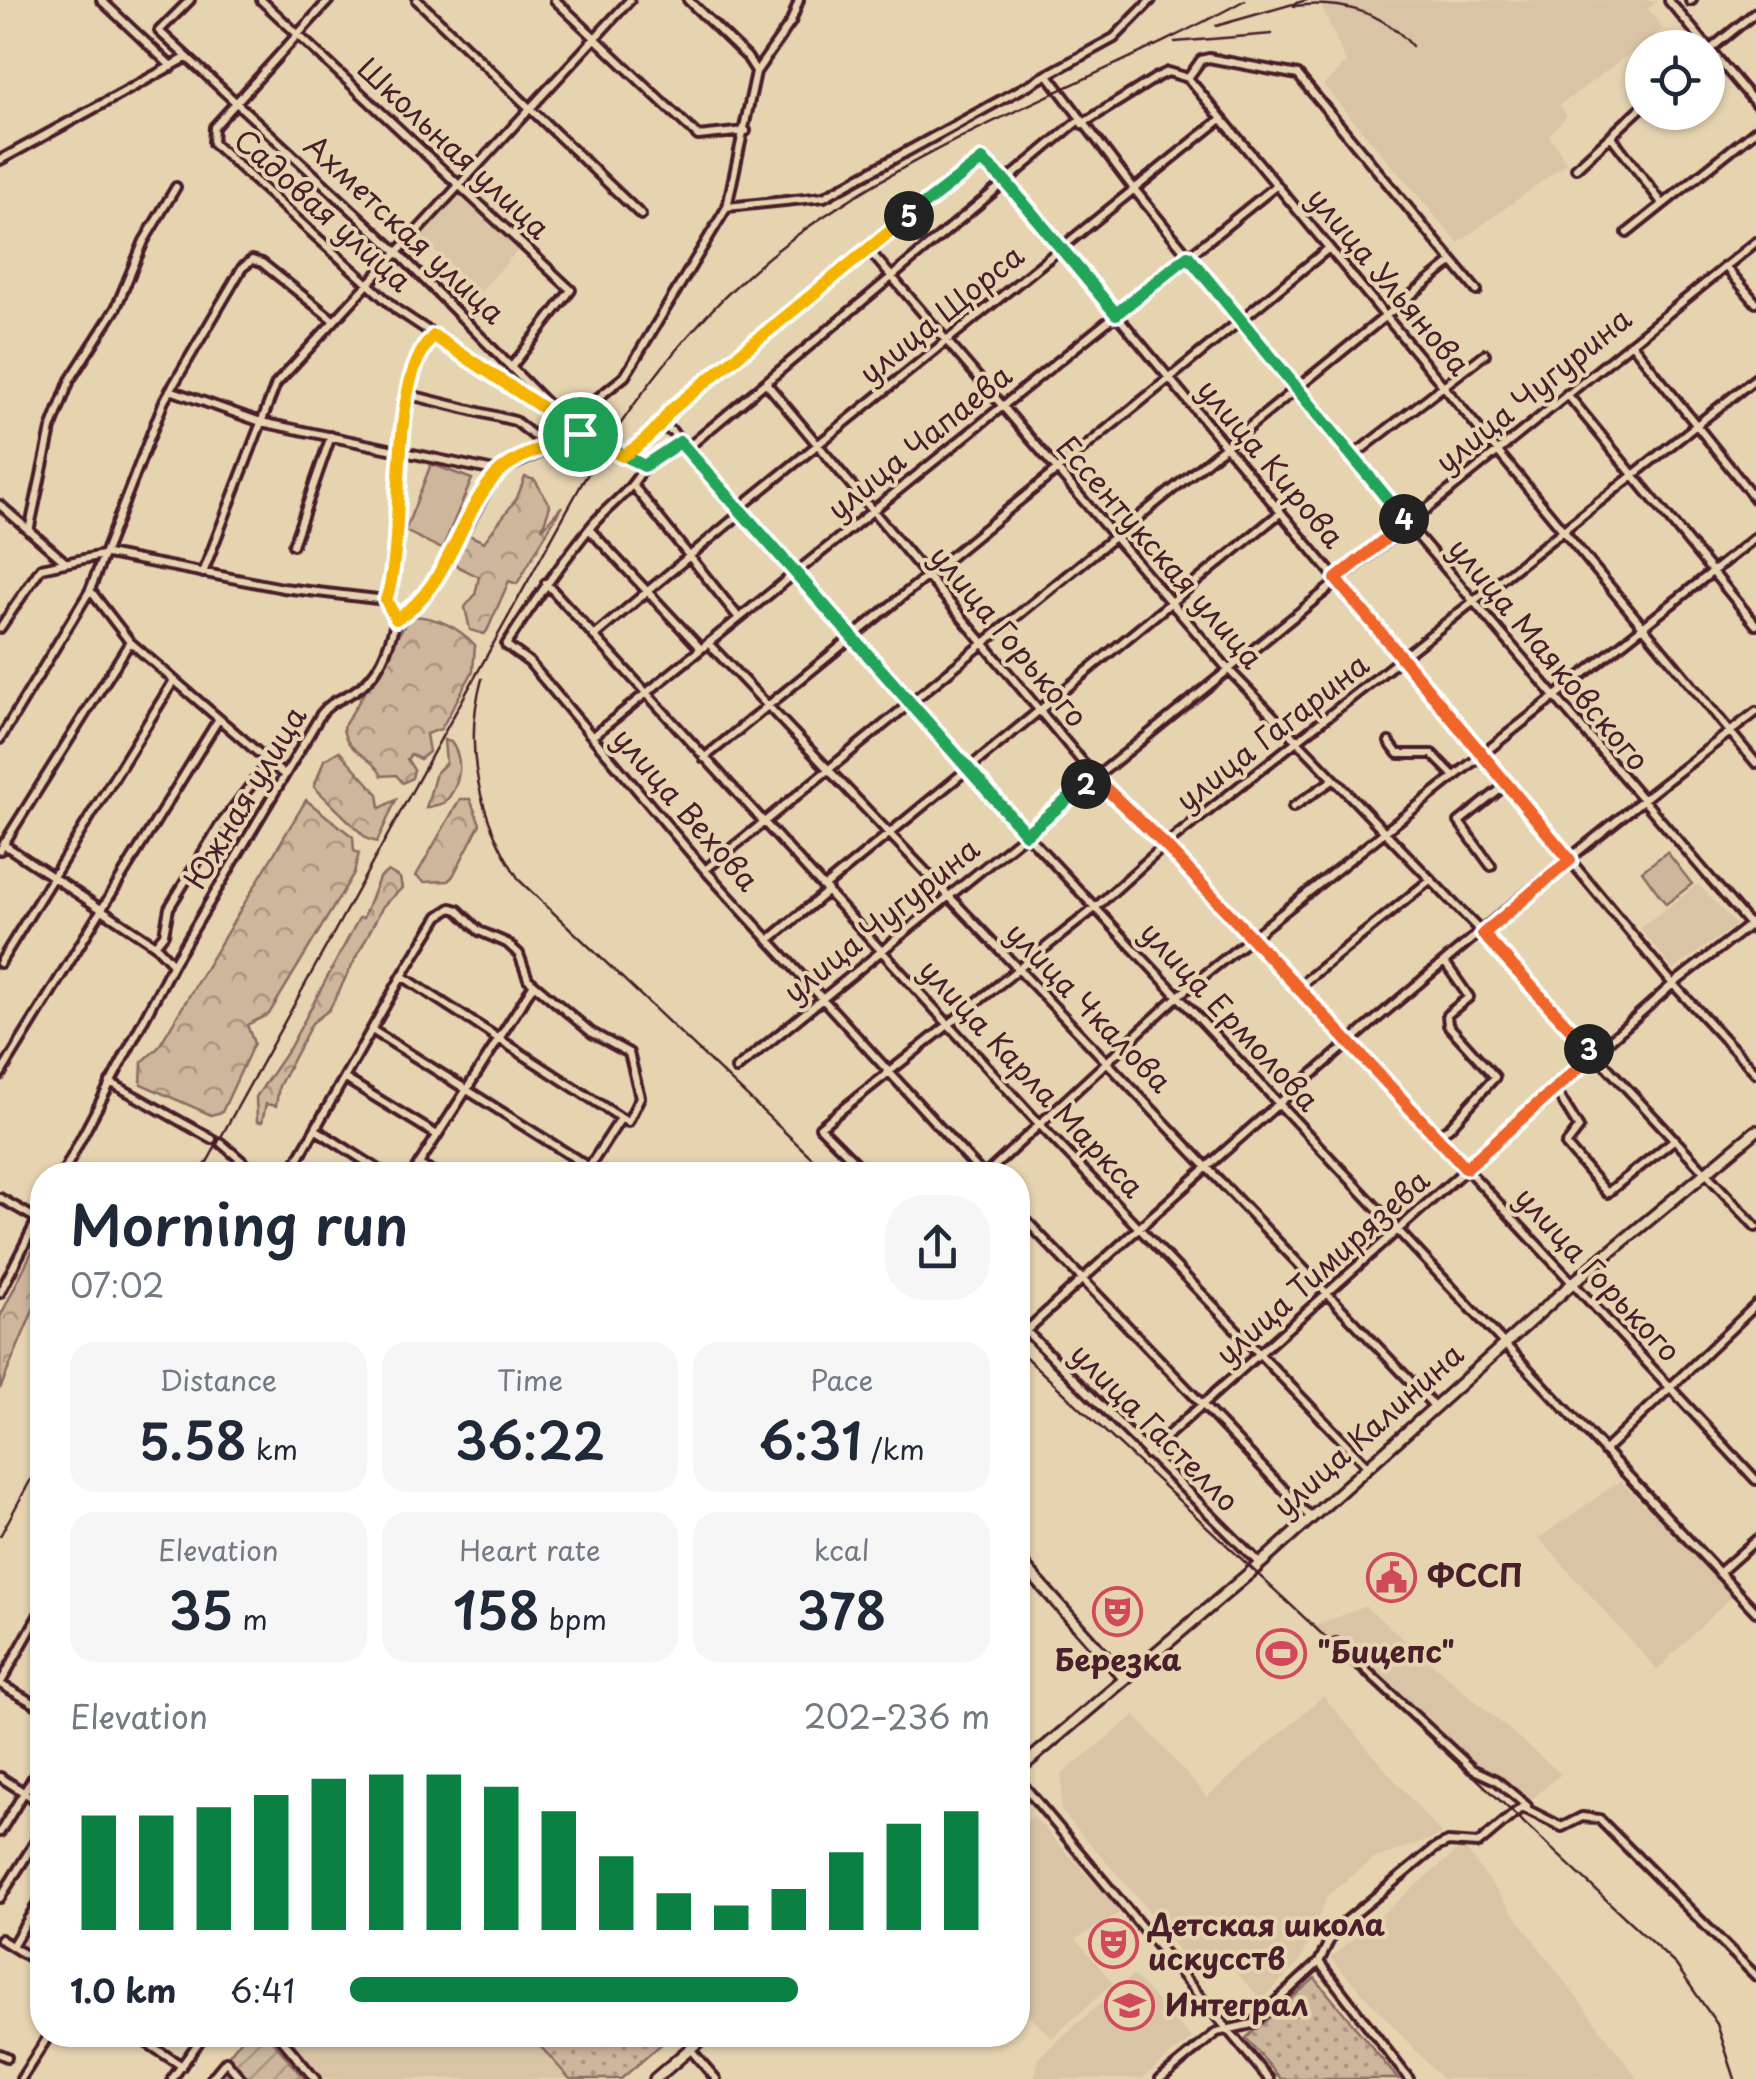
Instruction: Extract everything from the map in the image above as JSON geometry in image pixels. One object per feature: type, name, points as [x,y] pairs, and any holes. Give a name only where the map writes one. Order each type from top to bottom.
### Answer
[{"type":"main road","name":"улица Калинина","points":[[1030,1760],[1260,1564],[1575,1281],[1756,1132]]},
{"type":"main road","points":[[1030,1572],[1124,1678]]},
{"type":"main road","points":[[655,2079],[690,2048]]},
{"type":"street","points":[[100,0],[172,66]]},
{"type":"street","name":"Ахметская улица","points":[[190,0],[159,31],[397,252],[566,422],[580,434],[644,466]]},
{"type":"street","name":"Школьная улица","points":[[261,0],[572,290],[512,364]]},
{"type":"street","points":[[237,104],[329,0]]},
{"type":"street","points":[[417,0],[641,215]]},
{"type":"street","points":[[555,0],[698,136],[746,131]]},
{"type":"street","points":[[203,573],[276,384],[630,0]]},
{"type":"street","points":[[688,0],[748,57],[756,72]]},
{"type":"street","points":[[728,207],[824,197],[1114,38],[1151,0]]},
{"type":"street","points":[[566,422],[625,376],[728,207],[756,72],[764,55],[791,22],[798,1]]},
{"type":"street","points":[[1669,1],[1692,30]]},
{"type":"street","points":[[1725,37],[1756,12]]},
{"type":"street","points":[[748,57],[764,55]]},
{"type":"street","points":[[0,160],[186,58]]},
{"type":"street","points":[[644,466],[683,446],[767,384],[1080,122],[1168,72],[1188,78],[1201,60],[1210,58],[1298,75],[1477,292]]},
{"type":"street","points":[[1725,69],[1756,104]]},
{"type":"street","name":"улица Маяковского","points":[[1048,75],[1080,122],[1406,522],[1641,800],[1754,926]]},
{"type":"street","name":"улица Ульянова","points":[[1188,78],[1756,764]]},
{"type":"street","name":"Садовая улица","points":[[237,104],[214,127],[213,142],[368,286],[434,336],[566,422]]},
{"type":"street","name":"улица Щорса","points":[[594,636],[818,445],[1220,119]]},
{"type":"street","points":[[1576,168],[1625,124]]},
{"type":"street","points":[[1627,233],[1756,130]]},
{"type":"street","points":[[1612,136],[1662,203]]},
{"type":"street","name":"улица Кирова","points":[[868,248],[982,160],[1006,182],[1672,984],[1756,1073]]},
{"type":"street","name":"улица Чапаева","points":[[593,736],[1276,186]]},
{"type":"street","points":[[29,531],[51,429],[70,380],[116,308],[144,241],[176,187]]},
{"type":"street","name":"улица Чугурина","points":[[736,1069],[1756,242]]},
{"type":"street","points":[[622,456],[660,427],[670,411],[868,248]]},
{"type":"street","name":"Ессентукская улица","points":[[868,248],[1111,537],[1227,668],[1483,934],[1756,1227]]},
{"type":"street","points":[[704,758],[1329,248]]},
{"type":"street","points":[[0,739],[90,590],[170,390],[242,268],[252,260],[262,263],[332,319]]},
{"type":"street","points":[[705,870],[1452,262]]},
{"type":"street","points":[[1725,266],[1756,304]]},
{"type":"street","points":[[396,619],[386,600],[401,450],[420,348],[434,336]]},
{"type":"street","points":[[1631,343],[1756,500]]},
{"type":"street","points":[[1354,455],[1485,354]]},
{"type":"street","name":"улица Гагарина","points":[[855,1162],[820,1126],[1096,908],[1165,845],[1756,378]]},
{"type":"street","name":"улица Горького","points":[[767,384],[1094,777],[1165,845],[1575,1281],[1756,1480]]},
{"type":"street","points":[[170,390],[261,422],[499,472],[580,434]]},
{"type":"street","points":[[1567,394],[1756,625]]},
{"type":"street","points":[[410,395],[503,417],[548,447]]},
{"type":"street","name":"улица Ермолова","points":[[660,427],[672,431],[850,639],[1026,834],[1756,1612]]},
{"type":"street","points":[[294,545],[332,436]]},
{"type":"street","name":"улица Вехова","points":[[644,466],[634,487],[589,530],[546,584],[506,645],[529,662],[705,870],[972,1162]]},
{"type":"street","name":"Южная улица","points":[[69,1162],[172,964],[321,714],[332,701],[354,692],[386,656],[396,619],[408,612],[433,580],[499,472]]},
{"type":"street","points":[[634,487],[739,618]]},
{"type":"street","points":[[2,507],[66,562]]},
{"type":"street","points":[[0,518],[2,507]]},
{"type":"street","points":[[768,940],[890,833],[1280,512]]},
{"type":"street","name":"улица Чкалова","points":[[589,530],[645,590],[768,705],[1434,1406]]},
{"type":"street","points":[[999,1162],[1178,996],[1756,537]]},
{"type":"street","points":[[0,628],[37,570],[107,554],[203,573],[386,600]]},
{"type":"street","name":"улица Карла Маркса","points":[[546,584],[1041,1126],[1368,1467]]},
{"type":"street","points":[[90,590],[130,642],[284,775]]},
{"type":"street","points":[[130,642],[1,845],[156,945],[172,964]]},
{"type":"street","points":[[0,963],[173,682]]},
{"type":"street","points":[[1030,1327],[1278,1102],[1641,800],[1756,712]]},
{"type":"street","points":[[0,1075],[218,720]]},
{"type":"street","points":[[1389,742],[1398,754],[1432,754],[1454,776]]},
{"type":"street","points":[[156,945],[164,934],[169,908],[220,825],[268,763]]},
{"type":"street","points":[[1293,807],[1333,780]]},
{"type":"street","points":[[1492,866],[1459,822],[1507,784]]},
{"type":"street","points":[[1298,987],[1430,880]]},
{"type":"street","points":[[296,1162],[402,976],[439,916],[451,908],[479,930],[507,943],[519,954],[534,984],[592,1033],[630,1054],[640,1097],[628,1122],[402,976]]},
{"type":"street","name":"улица Тимирязева","points":[[1147,1454],[1204,1407],[1672,984],[1754,926]]},
{"type":"street","points":[[1436,1135],[1449,1128],[1494,1077],[1448,1025],[1447,1016],[1469,997],[1446,964]]},
{"type":"street","points":[[422,1162],[534,984]]},
{"type":"street","points":[[372,1030],[581,1162]]},
{"type":"street","points":[[344,1078],[438,1135]]},
{"type":"street","points":[[110,1082],[212,1138]]},
{"type":"street","points":[[1555,1089],[1579,1128],[1566,1145],[1607,1193],[1676,1140]]},
{"type":"street","points":[[592,1162],[621,1118]]},
{"type":"street","points":[[314,1129],[366,1162]]},
{"type":"street","points":[[221,1143],[243,1162]]},
{"type":"street","points":[[0,1198],[30,1216]]},
{"type":"street","points":[[1030,1225],[1311,1518]]},
{"type":"street","points":[[0,1293],[30,1234]]},
{"type":"street","points":[[1604,1451],[1756,1305]]},
{"type":"street","name":"улица Гастелло","points":[[1030,1335],[1260,1564]]},
{"type":"street","points":[[1719,1574],[1756,1540]]},
{"type":"street","points":[[30,1630],[0,1684],[30,1701]]},
{"type":"street","points":[[1336,1642],[1472,1769],[1496,1780],[1528,1807],[1562,1827],[1586,1816],[1599,1818],[1756,1976]]},
{"type":"street","points":[[0,1777],[30,1796]]},
{"type":"street","points":[[0,1832],[30,1784]]},
{"type":"street","points":[[1030,1792],[1269,2079]]},
{"type":"street","points":[[1160,2079],[1226,2029],[1252,2024],[1319,1962],[1334,1931],[1435,1848],[1448,1842],[1478,1844],[1513,1813],[1528,1807]]},
{"type":"street","points":[[0,1898],[30,1850]]},
{"type":"street","points":[[12,1946],[30,1916]]},
{"type":"street","points":[[0,1939],[30,1957]]},
{"type":"street","points":[[1319,1962],[1409,2079]]},
{"type":"street","points":[[21,2079],[41,2047]]},
{"type":"street","points":[[153,2047],[182,2066]]},
{"type":"street","points":[[172,2079],[195,2047]]},
{"type":"street","points":[[288,2047],[315,2079]]},
{"type":"street","points":[[690,2048],[716,2079]]},
{"type":"street","points":[[212,2079],[226,2061],[241,2079]]},
{"type":"shaded area","points":[[1319,0],[1657,0],[1648,9],[1663,29],[1625,30],[1625,57],[1560,105],[1567,116],[1549,135],[1567,163],[1458,243],[1323,85],[1346,63]]},
{"type":"shaded area","points":[[458,192],[520,248],[480,292],[418,236]]},
{"type":"shaded area","points":[[1698,884],[1736,925],[1673,970],[1640,928]]},
{"type":"shaded area","points":[[1620,1481],[1734,1594],[1657,1670],[1539,1538]]},
{"type":"shaded area","points":[[1365,1606],[1561,1774],[1522,1807],[1315,1626]]},
{"type":"shaded area","points":[[1323,1696],[1442,1835],[1373,1859],[1328,1895],[1299,1963],[1262,2000],[1223,1959],[1203,1983],[1137,1897],[1061,1811],[1062,1774],[1135,1715],[1207,1797]]},
{"type":"shaded area","points":[[1033,1816],[1121,1912],[1076,1939],[1113,1983],[1052,2038],[1030,2016]]},
{"type":"shaded area","points":[[1463,1846],[1638,2079],[1442,2079],[1330,1958]]},
{"type":"shaded area","name":"Интеграл","points":[[1133,1975],[1192,2038],[1142,2079],[1034,2079],[1039,2057]]},
{"type":"shaded area","points":[[296,2047],[541,2047],[570,2079],[322,2079]]},
{"type":"green space","points":[[431,464],[472,479],[442,549],[405,531]]},
{"type":"green space","points":[[525,477],[535,480],[550,506],[542,529],[562,506],[517,584],[509,581],[487,631],[484,634],[470,630],[465,607],[475,595],[479,577],[457,566],[452,558],[469,535],[484,542],[517,498]]},
{"type":"green space","points":[[412,616],[446,624],[475,645],[473,671],[441,729],[426,734],[429,752],[420,759],[411,755],[407,759],[414,770],[412,778],[403,783],[396,775],[382,776],[348,743],[343,727]]},
{"type":"green space","points":[[444,740],[451,742],[458,757],[457,782],[444,803],[426,808],[436,773],[446,763]]},
{"type":"green space","points":[[339,751],[378,794],[380,808],[396,800],[377,842],[367,839],[314,787],[324,760]]},
{"type":"green space","points":[[460,799],[470,799],[480,824],[453,876],[448,881],[424,882],[416,876]]},
{"type":"green space","points":[[306,800],[353,837],[354,851],[359,853],[354,873],[269,1014],[247,1025],[254,1043],[222,1112],[211,1115],[141,1084],[142,1062],[158,1048]]},
{"type":"green space","points":[[1667,852],[1692,884],[1666,904],[1642,871]]},
{"type":"green space","points":[[388,871],[400,878],[402,888],[383,906],[329,1010],[312,1023],[279,1086],[276,1106],[266,1104],[262,1122],[257,1122],[256,1097],[290,1047],[359,918],[363,918],[379,878]]},
{"type":"green space","points":[[30,1256],[30,1318],[0,1389],[0,1317]]},
{"type":"green space","points":[[1315,1978],[1398,2079],[1281,2079],[1246,2038]]},
{"type":"green space","points":[[235,2047],[277,2047],[305,2079],[209,2079]]},
{"type":"green space","points":[[541,2047],[658,2047],[621,2079],[570,2079]]},
{"type":"railway","points":[[207,1162],[581,485],[650,383],[702,320],[793,238],[901,169],[1245,0]]},
{"type":"railway","points":[[1216,26],[1307,0]]},
{"type":"railway","points":[[1294,6],[1327,5],[1374,16],[1412,46]]},
{"type":"railway","points":[[1175,42],[1272,34]]},
{"type":"railway","points":[[482,679],[474,732],[478,784],[494,834],[520,881],[816,1162]]},
{"type":"railway","points":[[1030,1361],[1676,1965],[1717,2024],[1735,2079]]},
{"type":"railway","points":[[0,1536],[30,1481]]},
{"type":"place","name":"ФССП","points":[[1392,1577]]},
{"type":"place","name":"Березка","points":[[1118,1612]]},
{"type":"place","name":"\"Бицепс\"","points":[[1282,1653]]},
{"type":"place","name":"Детская школа искусств","points":[[1113,1943]]},
{"type":"place","name":"Интеграл","points":[[1130,2006]]},
{"type":"route","points":[[580,434],[499,472],[433,580],[408,612],[396,619],[386,600],[400,441],[420,348],[434,336],[573,430],[594,440],[622,456],[644,466],[680,442],[1026,834],[1094,777],[1165,845],[1466,1168],[1594,1054],[1483,934],[1570,860],[1336,579],[1406,522],[1188,256],[1116,314],[1006,182],[982,160],[670,411],[660,427],[630,452],[622,456],[580,434]]}]
